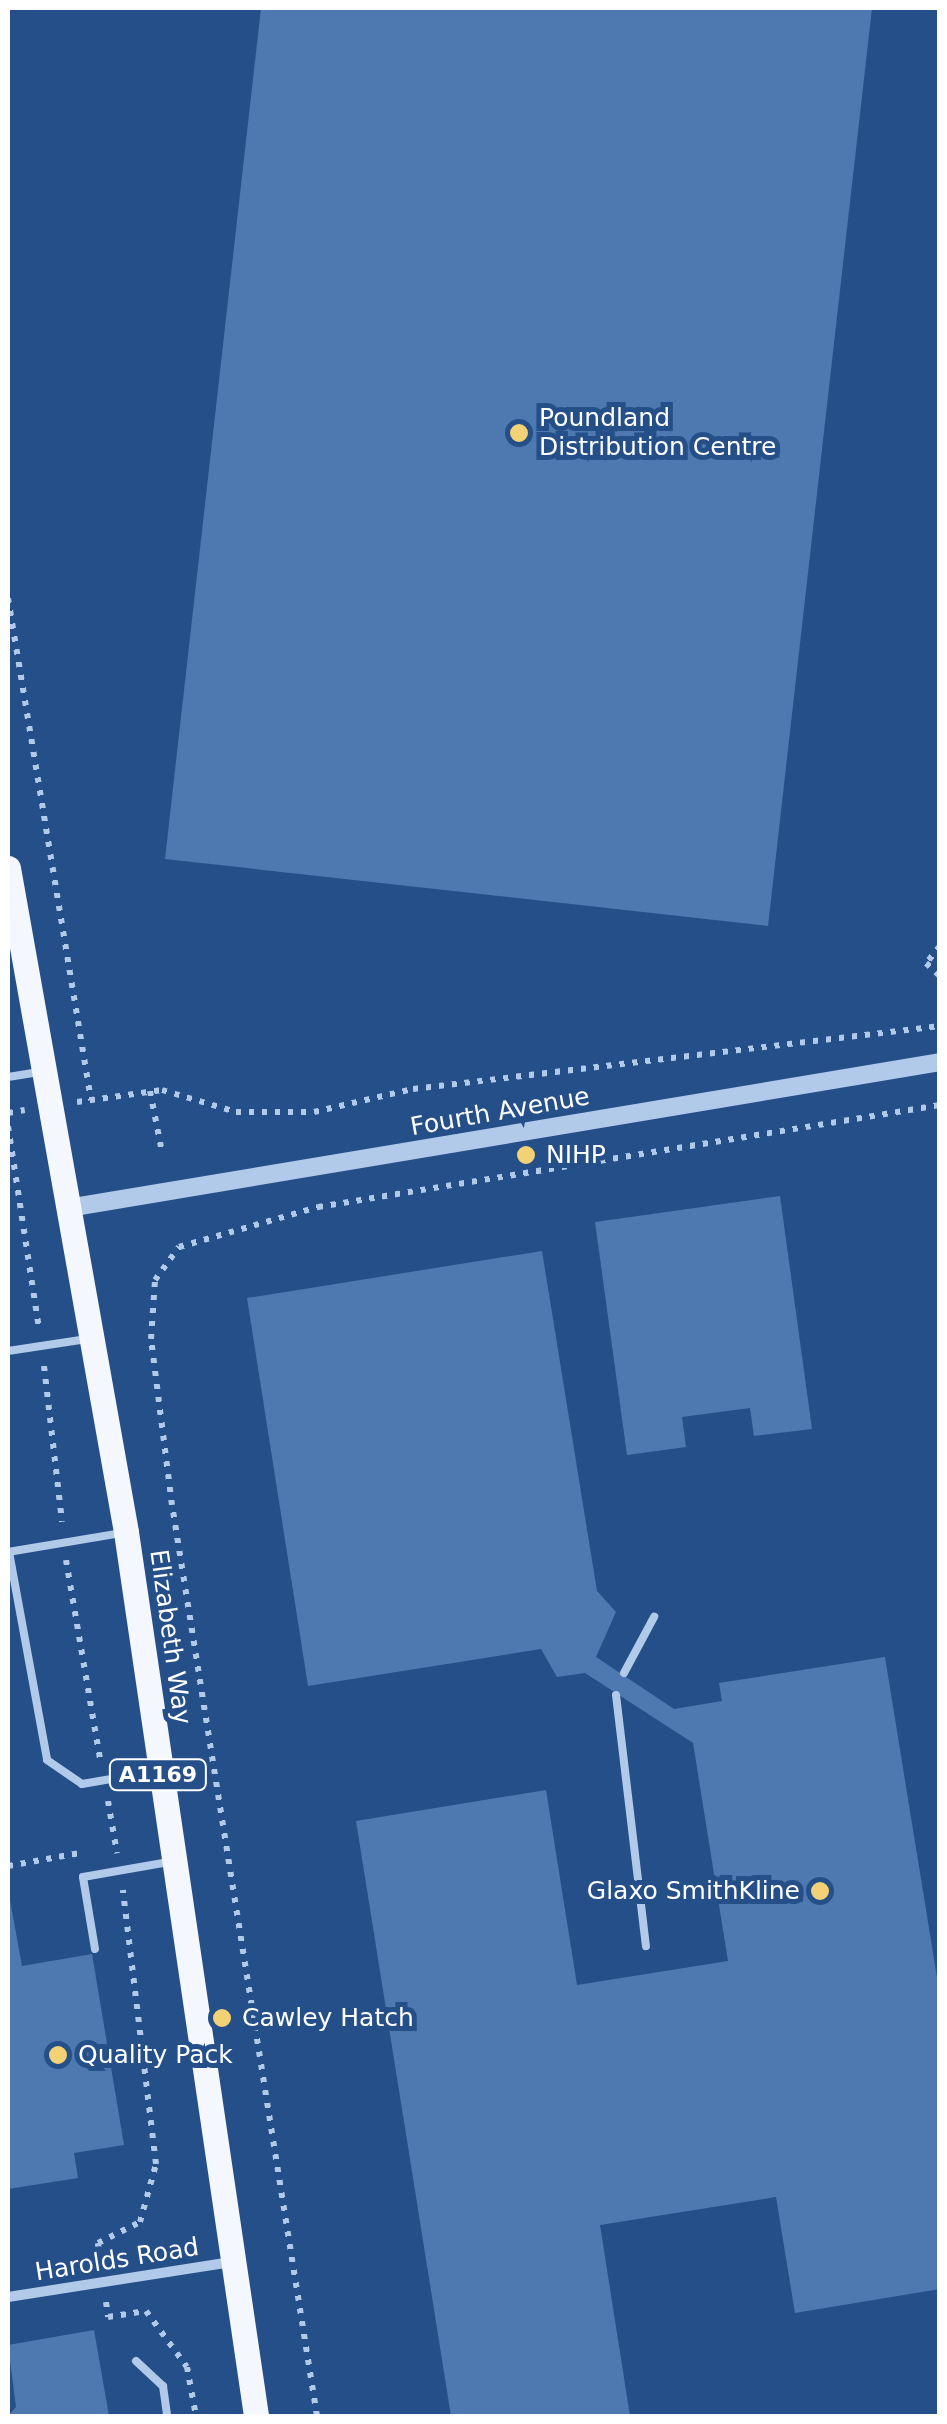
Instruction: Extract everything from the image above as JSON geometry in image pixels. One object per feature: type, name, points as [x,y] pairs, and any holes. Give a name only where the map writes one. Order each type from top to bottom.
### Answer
[{"type":"main road","name":"Elizabeth Way","points":[[8,868],[126,1532],[170,1862],[256,2416]]},
{"type":"street","name":"Fourth Avenue","points":[[68,1208],[940,1062]]},
{"type":"street","name":"Harolds Road","points":[[8,2297],[232,2262]]},
{"type":"lane","points":[[8,1077],[44,1071]]},
{"type":"lane","points":[[8,1351],[92,1338]]},
{"type":"lane","points":[[126,1532],[8,1552],[47,1760],[82,1784],[158,1771]]},
{"type":"lane","points":[[624,1673],[654,1616]]},
{"type":"lane","points":[[616,1696],[646,1946]]},
{"type":"lane","points":[[95,1949],[83,1878],[170,1862]]},
{"type":"lane","points":[[136,2361],[162,2386],[167,2416]]},
{"type":"path","points":[[8,598],[92,1100],[150,1091],[236,1112],[314,1112],[413,1089],[940,1026]]},
{"type":"path","points":[[940,946],[926,963],[940,976]]},
{"type":"path","points":[[150,1091],[162,1152]]},
{"type":"path","points":[[316,2416],[172,1505],[150,1339],[155,1280],[180,1247],[318,1207],[940,1105]]},
{"type":"path","points":[[8,1866],[116,1847]]},
{"type":"building","name":"Poundland Distribution Centre","points":[[261,8],[872,8],[768,926],[165,859]]},
{"type":"building","points":[[780,1196],[812,1429],[754,1436],[750,1408],[682,1417],[686,1447],[627,1455],[595,1222]]},
{"type":"building","name":"Glaxo SmithKline","points":[[542,1251],[597,1591],[616,1612],[596,1657],[674,1709],[722,1701],[719,1683],[885,1657],[940,1996],[940,2289],[795,2313],[776,2197],[600,2225],[630,2416],[451,2416],[356,1821],[546,1790],[577,1985],[728,1961],[693,1743],[585,1673],[557,1677],[541,1649],[308,1686],[247,1298]]},
{"type":"building","name":"Quality Pack","points":[[8,1889],[22,1966],[92,1954],[124,2145],[74,2153],[78,2178],[8,2189]]},
{"type":"building","points":[[94,2330],[109,2416],[8,2416],[16,2407],[8,2345]]},
{"type":"place","name":"Poundland Distribution Centre","points":[[519,433]]},
{"type":"place","name":"NIHP","points":[[526,1155]]},
{"type":"place","name":"Glaxo SmithKline","points":[[820,1891]]},
{"type":"place","name":"Cawley Hatch","points":[[222,2018]]},
{"type":"place","name":"Quality Pack","points":[[58,2055]]}]
